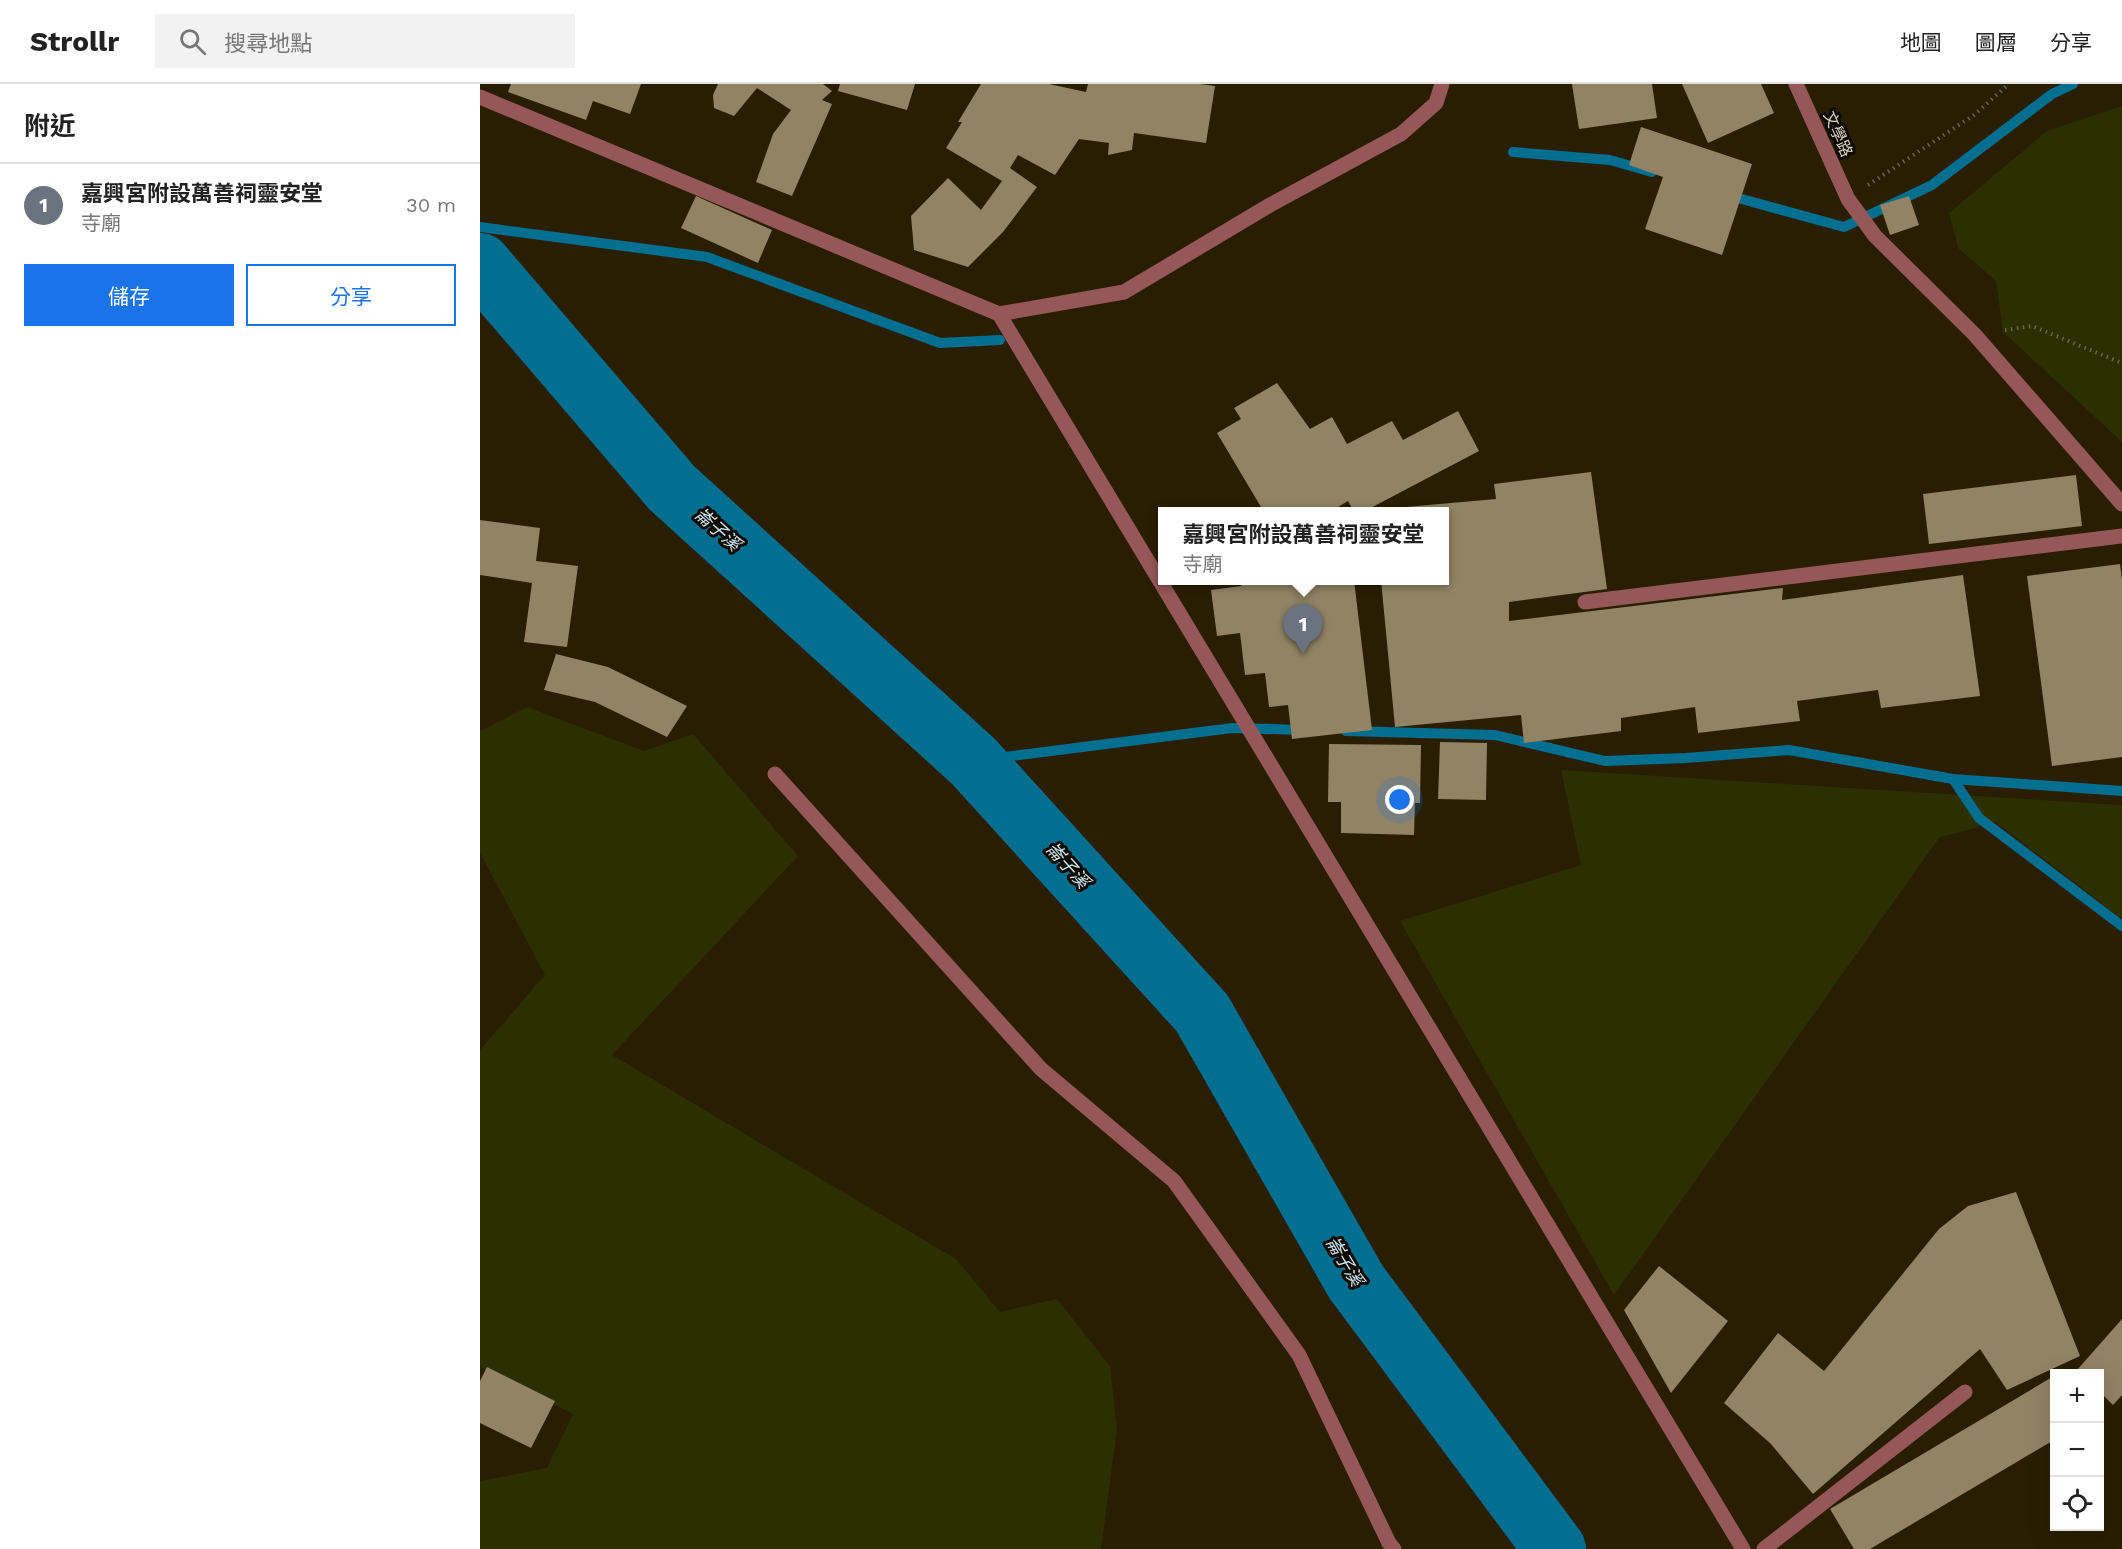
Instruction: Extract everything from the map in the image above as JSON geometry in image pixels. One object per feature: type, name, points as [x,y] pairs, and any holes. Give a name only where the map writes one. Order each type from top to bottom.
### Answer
[{"type":"street","points":[[480,97],[999,314],[1124,292],[1270,205],[1401,134],[1436,104],[1442,84]]},
{"type":"street","name":"文學路","points":[[1796,84],[1848,199],[1875,236],[1975,335],[2122,504]]},
{"type":"street","points":[[999,314],[1158,578]]},
{"type":"street","points":[[1585,602],[2122,536]]},
{"type":"street","points":[[1162,585],[1743,1549]]},
{"type":"street","points":[[775,774],[1041,1069],[1174,1181],[1299,1355],[1389,1543],[1394,1549]]},
{"type":"street","points":[[1764,1549],[1965,1392]]},
{"type":"path","points":[[1848,199],[1974,115],[2009,84]]},
{"type":"path","points":[[1975,335],[2032,326],[2122,363]]},
{"type":"green space","points":[[2122,106],[2122,442],[2003,332],[1996,281],[1958,248],[1949,213],[2047,131]]},
{"type":"green space","points":[[527,707],[644,751],[693,734],[798,856],[612,1055],[956,1259],[1000,1312],[1057,1299],[1110,1366],[1117,1429],[1101,1549],[480,1549],[480,1481],[547,1468],[573,1414],[480,1367],[480,1050],[545,975],[480,853],[480,731]]},
{"type":"green space","points":[[1561,770],[2122,805],[2122,919],[1996,822],[1939,838],[1614,1295],[1400,921],[1581,865]]},
{"type":"building","points":[[511,84],[641,84],[630,114],[593,101],[586,120],[508,92]]},
{"type":"building","points":[[718,84],[823,84],[832,91],[822,100],[832,104],[792,196],[756,182],[773,134],[791,110],[757,88],[734,116],[714,108],[713,95]]},
{"type":"building","points":[[840,84],[915,84],[907,110],[838,91]]},
{"type":"building","points":[[981,84],[1049,84],[1086,92],[1088,84],[1215,86],[1206,143],[1134,133],[1132,150],[1108,155],[1109,143],[1079,139],[1055,175],[1018,155],[1010,168],[1037,187],[1003,232],[968,267],[914,250],[911,216],[948,178],[981,210],[1002,181],[946,148],[962,122],[958,122]]},
{"type":"building","points":[[1572,84],[1652,84],[1657,118],[1579,129]]},
{"type":"building","points":[[1682,84],[1761,84],[1774,113],[1708,143]]},
{"type":"building","points":[[1641,127],[1752,164],[1722,255],[1645,229],[1663,177],[1629,165]]},
{"type":"building","points":[[696,196],[772,230],[758,263],[681,228]]},
{"type":"building","points":[[1909,196],[1919,225],[1890,235],[1880,205]]},
{"type":"building","points":[[1277,383],[1310,429],[1332,417],[1347,444],[1392,421],[1403,440],[1458,411],[1479,451],[1373,507],[1351,507],[1348,501],[1338,507],[1261,507],[1217,433],[1241,419],[1234,408]]},
{"type":"building","points":[[1591,472],[1607,589],[1509,602],[1509,621],[1783,588],[1782,600],[1963,575],[1980,696],[1881,708],[1878,690],[1797,701],[1800,721],[1698,733],[1695,707],[1621,718],[1621,731],[1524,743],[1521,715],[1395,727],[1381,585],[1449,585],[1449,507],[1406,507],[1496,499],[1494,484]]},
{"type":"building","points":[[2076,475],[2082,526],[1929,544],[1923,494]]},
{"type":"building","points":[[480,520],[540,528],[536,561],[578,566],[567,647],[524,642],[532,583],[480,575]]},
{"type":"building","points":[[2120,564],[2122,580],[2122,757],[2052,766],[2027,576]]},
{"type":"building","points":[[1355,585],[1372,730],[1292,739],[1288,705],[1269,707],[1265,673],[1245,675],[1240,633],[1217,636],[1211,590],[1241,586]]},
{"type":"building","points":[[556,654],[608,667],[687,706],[667,737],[595,702],[544,690]]},
{"type":"building","points":[[1440,742],[1487,743],[1486,800],[1438,799]]},
{"type":"building","points":[[1329,744],[1421,745],[1420,803],[1415,803],[1414,835],[1341,833],[1341,802],[1328,802]]},
{"type":"building","points":[[2016,1192],[2080,1356],[2007,1390],[1980,1349],[1813,1494],[1770,1443],[1724,1403],[1778,1333],[1824,1371],[1939,1229],[1968,1206]]},
{"type":"building","points":[[1659,1266],[1728,1321],[1671,1393],[1624,1310]]},
{"type":"building","points":[[2122,1319],[2122,1395],[2113,1405],[2104,1396],[2104,1369],[2078,1369]]},
{"type":"building","points":[[487,1367],[555,1401],[531,1448],[480,1423],[480,1381]]},
{"type":"building","points":[[2050,1378],[2050,1442],[1870,1549],[1854,1549],[1830,1509]]},
{"type":"waterway","points":[[1727,195],[1844,227],[1932,185],[2052,94],[2073,84]]},
{"type":"waterway","points":[[1513,152],[1610,160],[1652,172]]},
{"type":"waterway","points":[[480,227],[707,257],[940,343],[1000,340]]},
{"type":"waterway","name":"崙子溪","points":[[480,264],[672,488],[973,761],[1202,1013],[1356,1282],[1555,1549]]},
{"type":"waterway","points":[[973,761],[1232,728],[1303,730]]},
{"type":"waterway","points":[[1346,731],[1495,735],[1605,761],[1789,750],[1953,779],[2122,791]]},
{"type":"waterway","points":[[1953,779],[1979,818],[2122,926]]},
{"type":"place","name":"嘉興宮附設萬善祠靈安堂","points":[[1303,654]]}]
